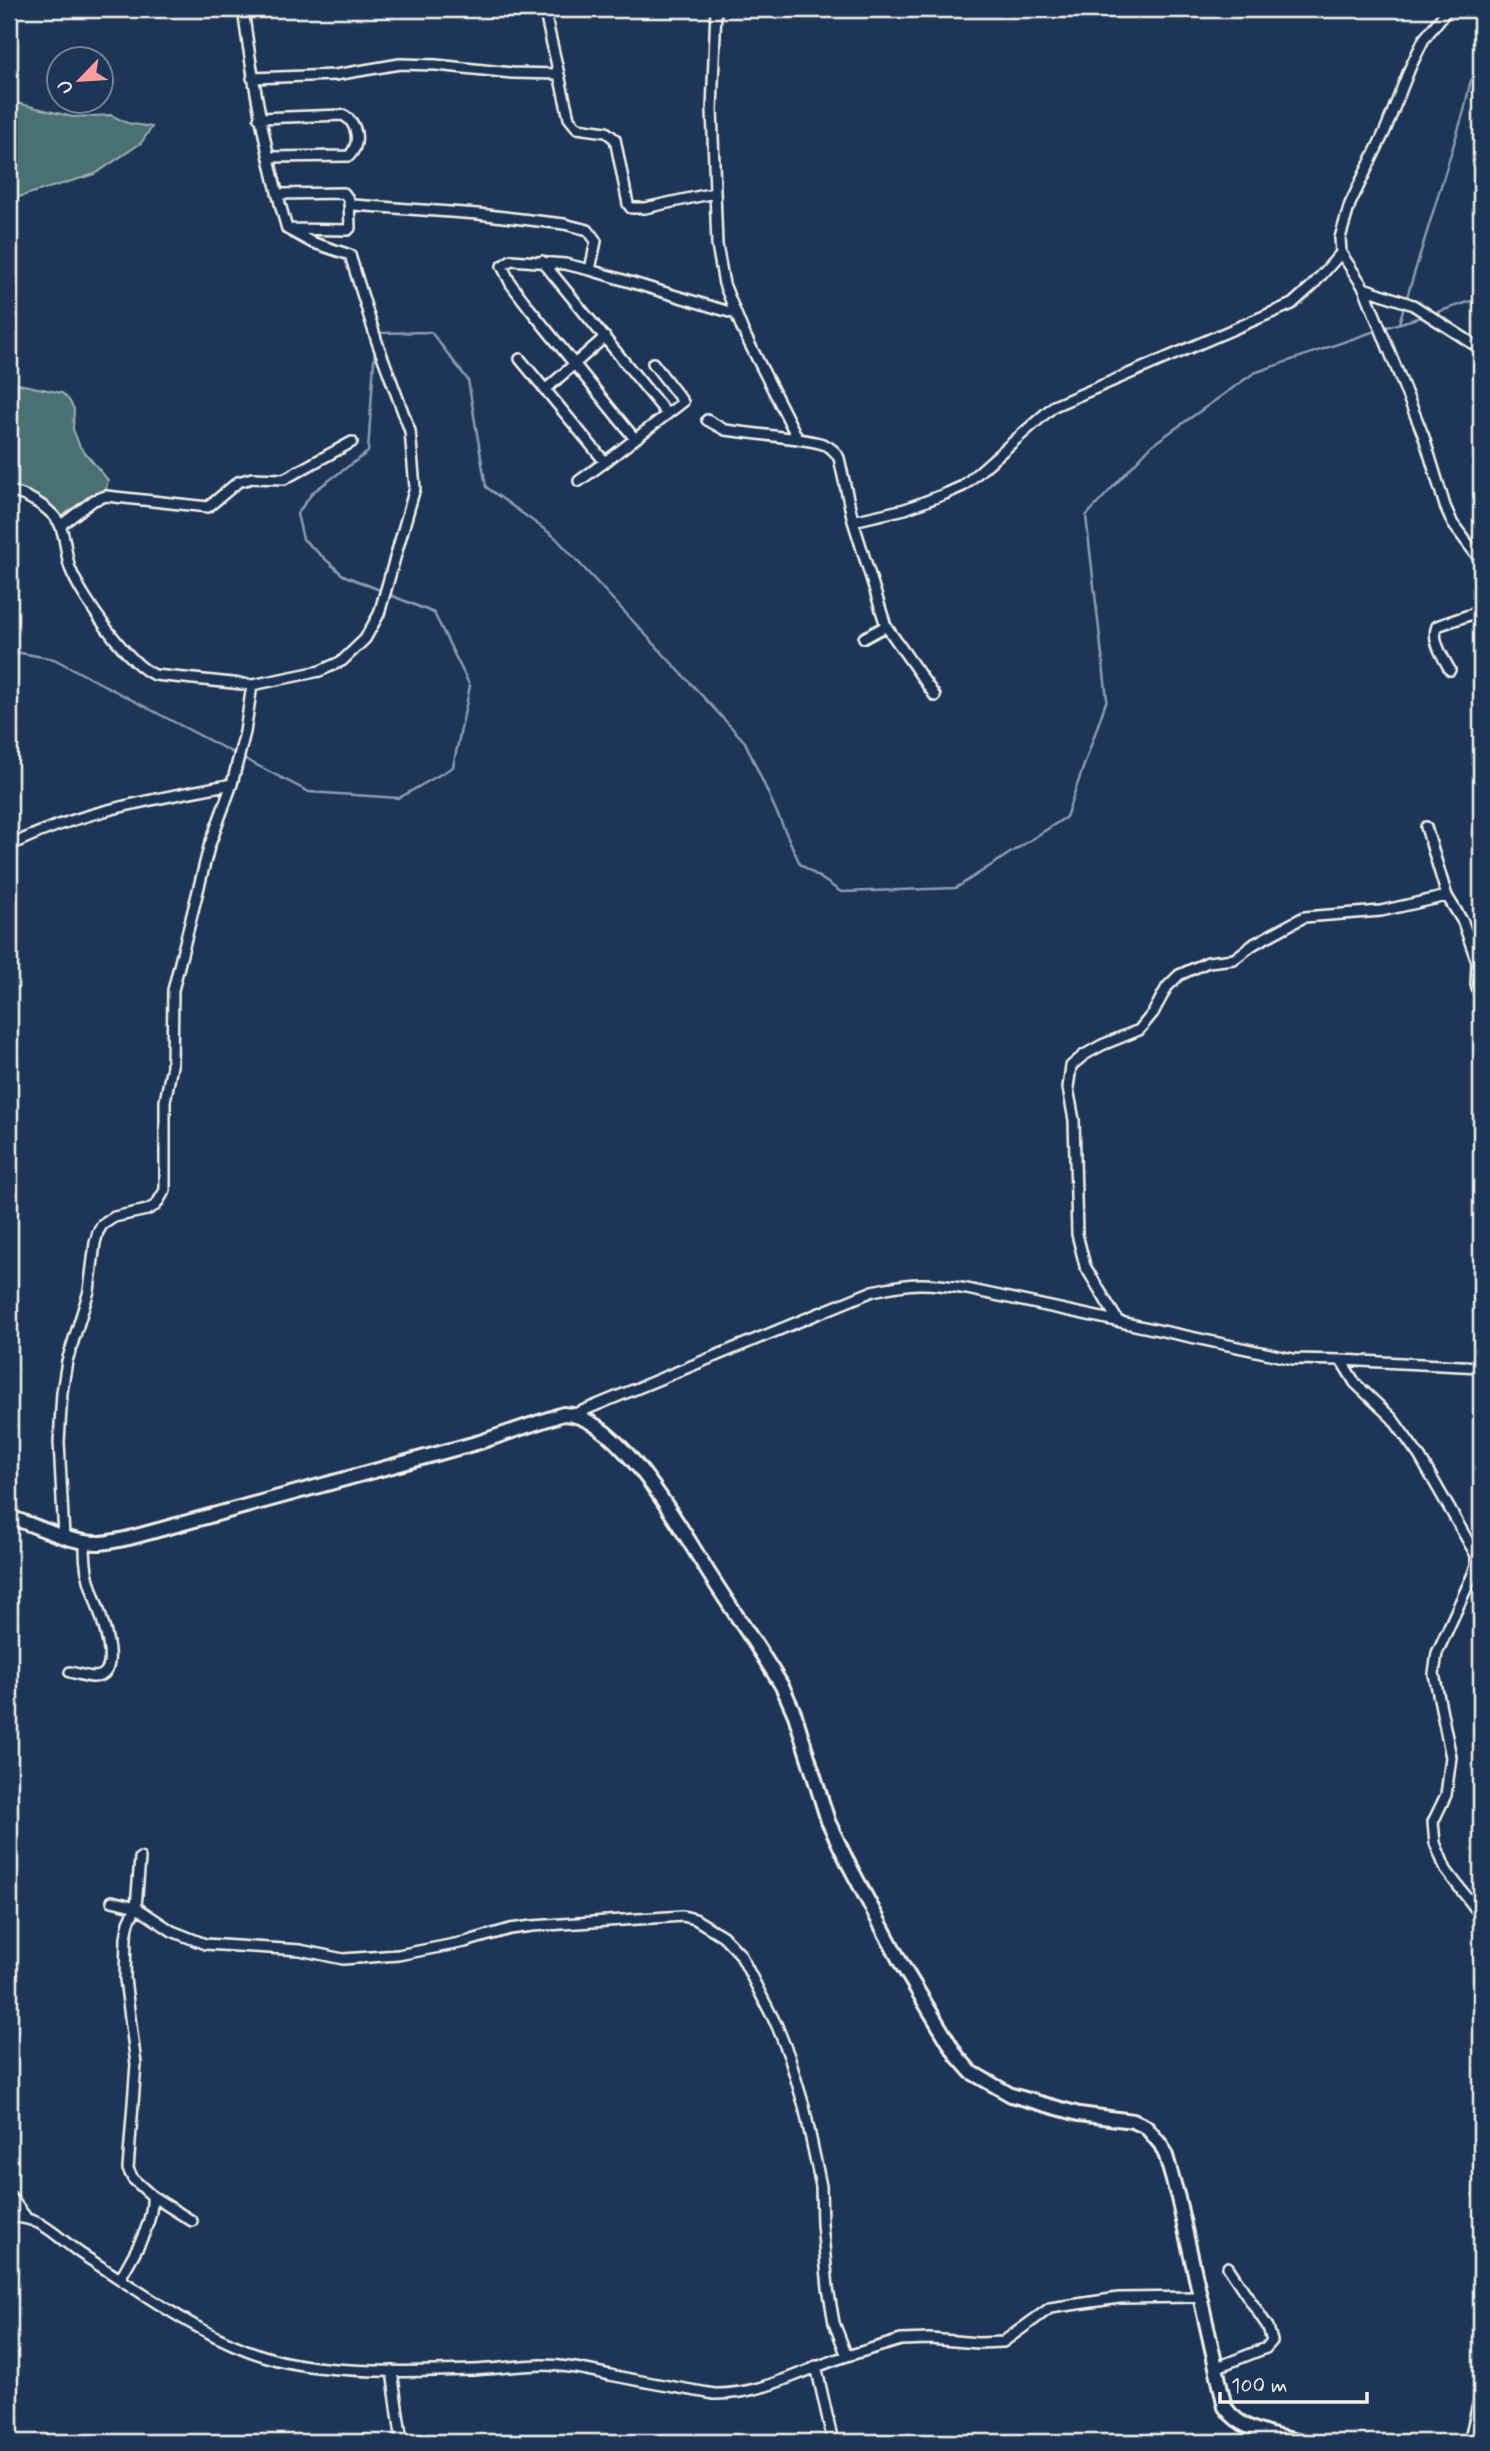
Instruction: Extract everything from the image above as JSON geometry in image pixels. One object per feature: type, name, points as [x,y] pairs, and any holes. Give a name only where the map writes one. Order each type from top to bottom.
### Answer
[{"type":"street","points":[[9,491],[43,506],[61,526],[68,564],[82,590],[126,651],[146,672],[155,675],[252,685],[320,671],[342,661],[365,639],[379,614],[415,488],[410,431],[377,342],[350,255],[311,242],[287,229],[259,118],[243,9]]},
{"type":"street","points":[[544,9],[569,118],[584,131],[606,132],[615,139],[631,208],[645,208],[714,193]]},
{"type":"street","points":[[716,9],[712,110],[719,258],[724,284],[736,314],[798,439]]},
{"type":"street","points":[[1448,9],[1424,39],[1339,238],[1341,253],[1364,288],[1424,437],[1445,506],[1453,524],[1481,561]]},
{"type":"street","points":[[252,78],[335,75],[400,64],[559,74]]},
{"type":"street","points":[[259,118],[343,115],[352,121],[356,132],[354,151],[349,156],[269,157]]},
{"type":"street","points":[[277,194],[344,194],[349,200],[348,230],[287,229]]},
{"type":"street","points":[[353,205],[478,215],[588,230],[596,242],[590,270]]},
{"type":"street","points":[[853,521],[928,502],[962,485],[1054,406],[1292,304],[1341,253]]},
{"type":"street","points":[[635,439],[511,284],[502,266],[511,260],[565,264],[736,314]]},
{"type":"street","points":[[542,261],[667,414]]},
{"type":"street","points":[[1364,288],[1403,301],[1428,314],[1481,349]]},
{"type":"street","points":[[545,390],[605,337]]},
{"type":"street","points":[[520,359],[605,462]]},
{"type":"street","points":[[579,481],[683,402],[653,363]]},
{"type":"street","points":[[707,420],[725,430],[798,439],[828,445],[835,450],[839,457],[853,521],[886,626],[934,696]]},
{"type":"street","points":[[61,526],[94,500],[106,496],[208,507],[237,482],[252,478],[284,480],[352,442]]},
{"type":"street","points":[[1450,670],[1436,639],[1437,626],[1481,611]]},
{"type":"street","points":[[864,638],[886,626]]},
{"type":"street","points":[[64,1537],[59,1442],[62,1392],[68,1361],[89,1291],[98,1231],[114,1217],[147,1210],[156,1205],[165,1190],[165,1101],[172,1066],[173,990],[209,847],[232,784],[245,732],[252,685]]},
{"type":"street","points":[[9,846],[29,836],[119,806],[232,784]]},
{"type":"street","points":[[1426,827],[1447,896],[1463,922],[1477,962],[1476,984],[1481,1000]]},
{"type":"street","points":[[1118,1321],[1085,1266],[1077,1234],[1074,1120],[1068,1088],[1071,1066],[1102,1045],[1139,1030],[1153,1013],[1167,987],[1179,975],[1208,962],[1234,959],[1254,944],[1304,917],[1381,911],[1447,896]]},
{"type":"street","points":[[9,1517],[85,1542],[101,1543],[156,1532],[480,1442],[563,1414],[575,1414],[873,1291],[908,1283],[967,1289],[1293,1359],[1481,1367]]},
{"type":"street","points":[[1341,1360],[1355,1383],[1392,1418],[1420,1457],[1476,1555],[1473,1574],[1437,1653],[1434,1674],[1451,1756],[1446,1795],[1433,1822],[1435,1843],[1446,1870],[1481,1916]]},
{"type":"street","points":[[575,1414],[589,1420],[606,1433],[638,1468],[672,1513],[761,1650],[795,1715],[828,1821],[848,1863],[902,1965],[957,2056],[971,2072],[1011,2095],[1079,2115],[1133,2121],[1146,2127],[1166,2156],[1178,2198],[1225,2407],[1232,2418],[1248,2427],[1301,2442]]},
{"type":"street","points":[[70,1672],[93,1677],[107,1671],[104,1624],[89,1580],[85,1542]]},
{"type":"street","points":[[140,1858],[136,1906],[126,1937],[125,1979],[136,2064],[128,2169],[133,2179],[152,2196],[192,2221]]},
{"type":"street","points":[[112,1901],[136,1906],[172,1931],[205,1944],[300,1950],[343,1959],[427,1950],[510,1929],[623,1919],[683,1916],[695,1919],[723,1936],[740,1954],[752,1975],[777,2026],[795,2075],[821,2186],[822,2224],[834,2323],[846,2356]]},
{"type":"street","points":[[9,2195],[25,2216],[43,2225],[79,2253],[191,2323],[245,2349],[278,2360],[327,2367],[393,2371],[473,2370],[542,2365],[573,2367],[714,2394],[735,2394],[763,2389],[816,2366],[901,2340],[1003,2342],[1049,2308],[1119,2298],[1199,2297]]},
{"type":"street","points":[[120,2279],[147,2227],[152,2196]]},
{"type":"street","points":[[9,2217],[25,2216]]},
{"type":"street","points":[[1215,2368],[1266,2348],[1272,2341],[1268,2327],[1228,2267]]},
{"type":"street","points":[[816,2366],[833,2442]]},
{"type":"street","points":[[393,2371],[402,2442]]},
{"type":"street","points":[[1469,2442],[1481,2392]]},
{"type":"green space","points":[[9,101],[46,110],[46,116],[113,116],[127,123],[152,127],[141,143],[95,174],[9,200]]},
{"type":"green space","points":[[9,382],[62,393],[74,409],[73,429],[80,447],[108,480],[106,490],[62,518],[44,500],[9,487]]},
{"type":"waterway","points":[[1399,323],[1464,111],[1471,79],[1481,75]]},
{"type":"waterway","points":[[1431,314],[1481,298]]},
{"type":"waterway","points":[[1384,328],[1424,316]]},
{"type":"waterway","points":[[376,333],[431,332],[468,380],[486,487],[555,537],[745,742],[800,864],[841,892],[956,888],[1066,817],[1107,699],[1086,516],[1152,445],[1254,373],[1378,330]]},
{"type":"waterway","points":[[375,346],[368,452],[313,492],[297,514],[303,539],[343,575],[382,591]]},
{"type":"waterway","points":[[243,758],[309,792],[399,798],[453,767],[470,686],[434,613],[388,594]]},
{"type":"waterway","points":[[9,651],[54,659],[237,755]]}]
